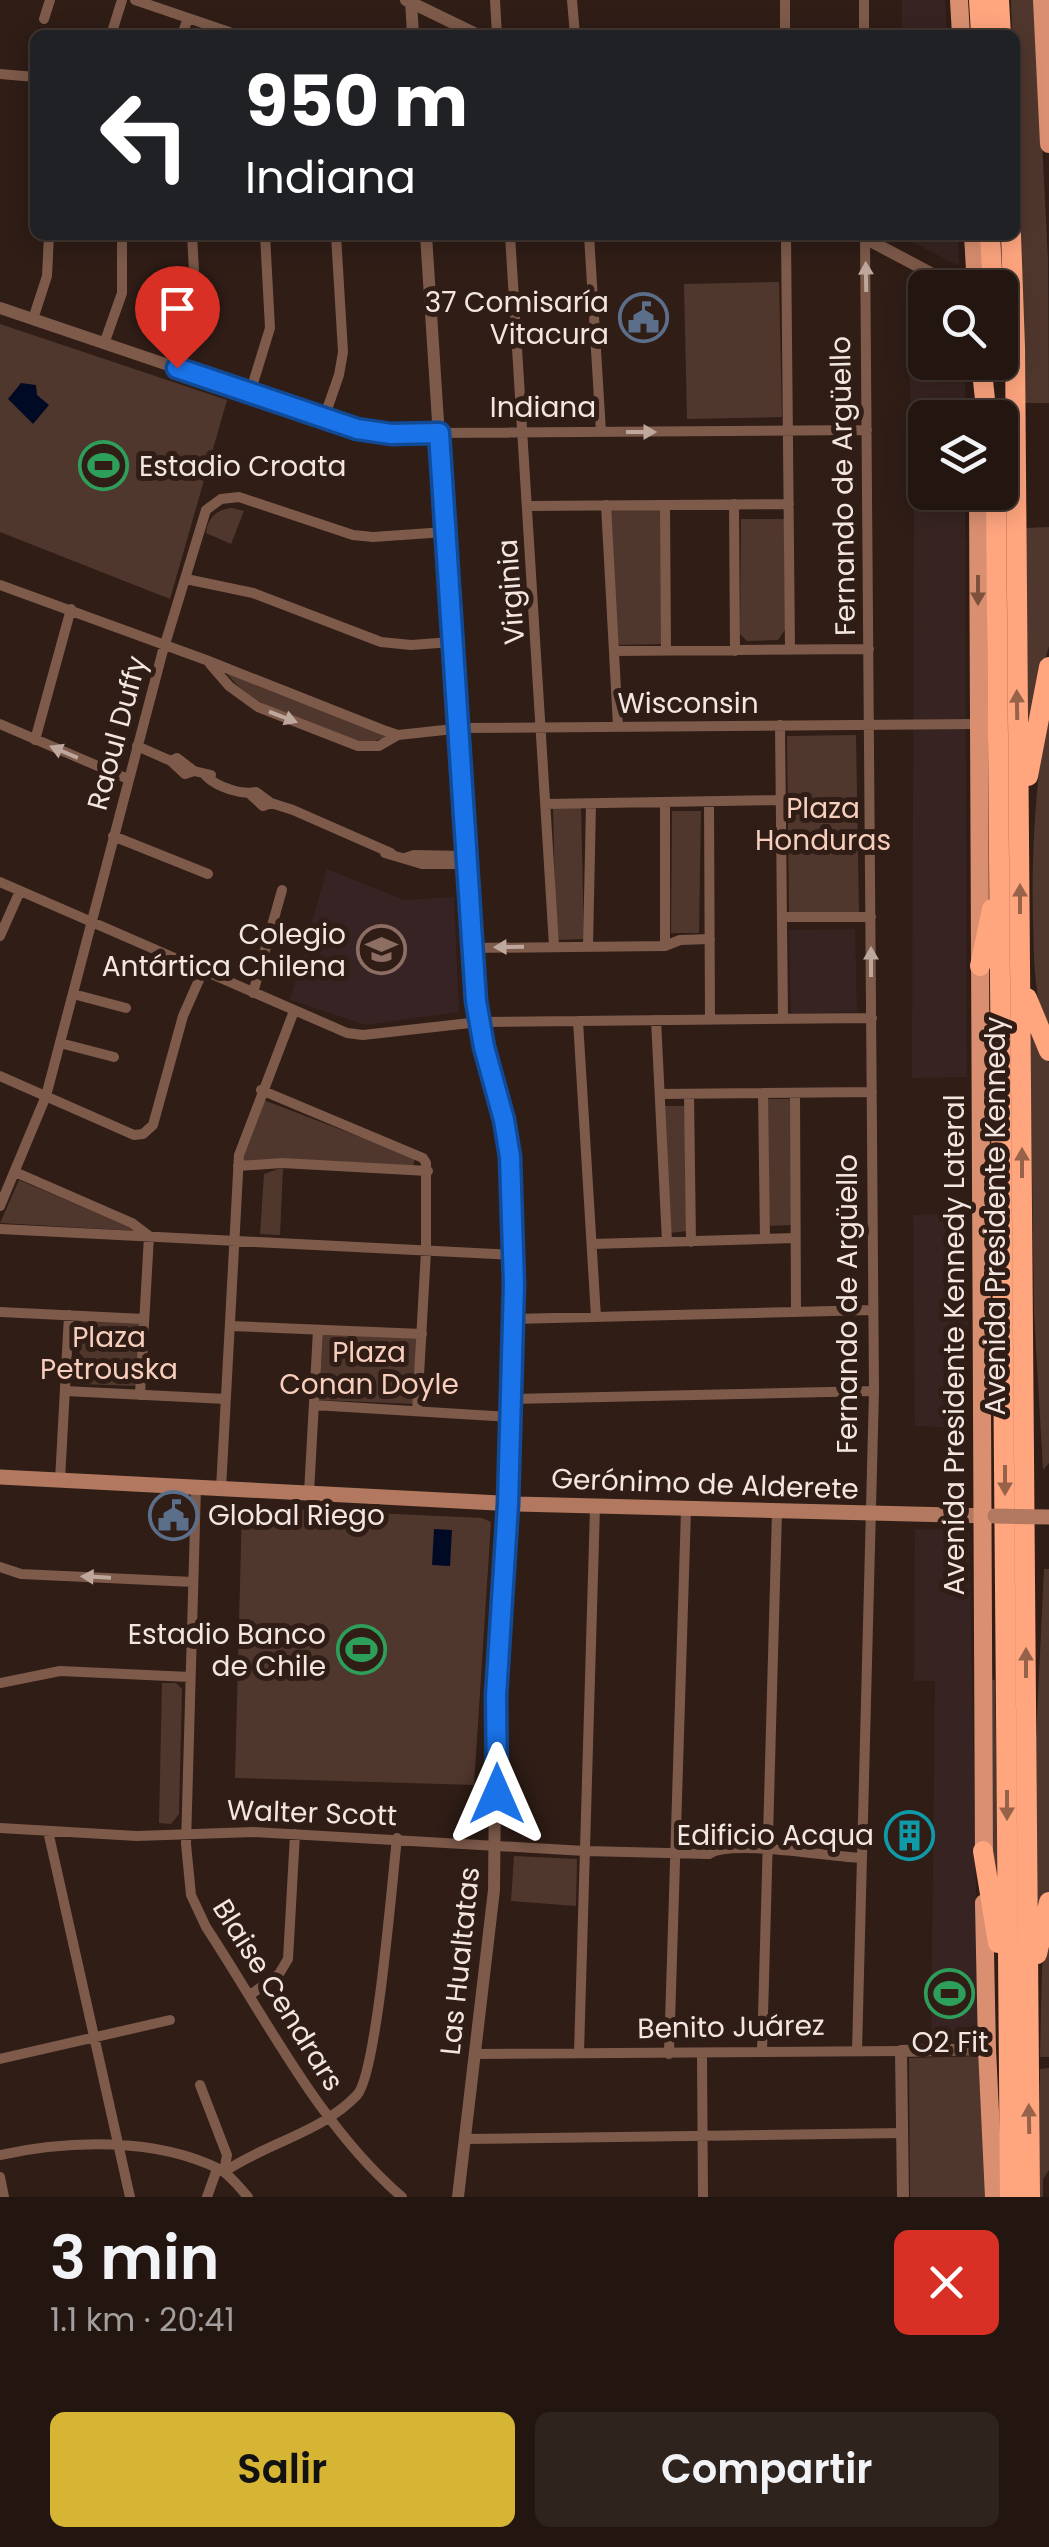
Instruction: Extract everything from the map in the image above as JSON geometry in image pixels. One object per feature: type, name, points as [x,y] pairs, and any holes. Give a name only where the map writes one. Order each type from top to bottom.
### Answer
[{"type":"highway","points":[[979,0],[981,30]]},
{"type":"highway","points":[[1000,0],[1001,30]]},
{"type":"highway","points":[[990,240],[992,270]]},
{"type":"highway","name":"Avenida Presidente Kennedy","points":[[1010,240],[1015,347],[1030,2197]]},
{"type":"highway","name":"Avenida Presidente Kennedy","points":[[996,510],[1008,2197]]},
{"type":"highway","points":[[1019,838],[1049,667]]},
{"type":"highway","points":[[980,966],[1000,858]]},
{"type":"highway","points":[[1020,960],[1030,1008],[1049,1052]]},
{"type":"highway","points":[[984,1851],[1008,2027]]},
{"type":"highway","points":[[1028,2040],[1038,1944],[1049,1902]]},
{"type":"main road","points":[[959,0],[961,30]]},
{"type":"main road","points":[[1042,0],[1049,144]]},
{"type":"main road","points":[[972,240],[975,270]]},
{"type":"main road","name":"Avenida Presidente Kennedy Lateral","points":[[978,510],[988,1516],[984,1851],[986,2050],[994,2197]]},
{"type":"main road","name":"Gerónimo de Alderete","points":[[0,1477],[508,1504],[1049,1517]]},
{"type":"street","points":[[44,19],[50,0]]},
{"type":"street","points":[[113,30],[122,0]]},
{"type":"street","points":[[136,0],[223,30]]},
{"type":"street","points":[[494,0],[497,30]]},
{"type":"street","points":[[572,0],[575,30]]},
{"type":"street","points":[[785,0],[785,30]]},
{"type":"street","points":[[864,0],[864,30]]},
{"type":"street","points":[[409,1],[412,30]]},
{"type":"street","points":[[409,1],[468,30]]},
{"type":"street","points":[[184,30],[188,18]]},
{"type":"street","points":[[0,74],[30,77]]},
{"type":"street","points":[[33,319],[48,276],[49,240]]},
{"type":"street","points":[[104,344],[122,293],[122,240]]},
{"type":"street","points":[[177,368],[196,308],[192,240]]},
{"type":"street","points":[[250,393],[270,328],[265,240]]},
{"type":"street","points":[[324,418],[343,352],[336,240]]},
{"type":"street","name":"Las Hualtatas","points":[[426,240],[472,948],[479,1022],[507,1139],[513,1255],[512,1399],[496,1696],[492,1914],[458,2197]]},
{"type":"street","name":"Virginia","points":[[510,240],[554,946]]},
{"type":"street","points":[[588,240],[601,432]]},
{"type":"street","points":[[786,240],[790,650]]},
{"type":"street","name":"Fernando de Argüello","points":[[857,2051],[874,1390],[863,240]]},
{"type":"street","points":[[870,240],[926,270]]},
{"type":"street","name":"Indiana","points":[[0,308],[378,433],[867,430]]},
{"type":"street","name":"Raoul Duffy","points":[[0,1206],[46,1096],[128,779],[203,515],[211,505],[227,497],[239,497],[353,535],[445,532]]},
{"type":"street","points":[[734,504],[735,650]]},
{"type":"street","points":[[528,506],[789,504]]},
{"type":"street","points":[[606,505],[618,726]]},
{"type":"street","points":[[666,505],[666,651]]},
{"type":"street","points":[[186,578],[253,592],[382,642],[411,646],[452,642]]},
{"type":"street","name":"Wisconsin","points":[[0,585],[398,734]]},
{"type":"street","points":[[35,740],[71,609]]},
{"type":"street","points":[[614,652],[869,649]]},
{"type":"street","name":"Wisconsin","points":[[206,660],[229,686],[258,707],[358,746],[379,746],[398,734],[458,728],[978,724]]},
{"type":"street","points":[[0,724],[128,779]]},
{"type":"street","points":[[780,725],[782,1019]]},
{"type":"street","points":[[137,746],[171,762],[178,758],[194,771],[214,775],[250,794],[256,792],[287,810],[334,825],[422,864],[466,860]]},
{"type":"street","points":[[545,804],[781,800]]},
{"type":"street","points":[[665,802],[665,946]]},
{"type":"street","points":[[709,802],[710,1020]]},
{"type":"street","points":[[588,946],[590,804]]},
{"type":"street","points":[[113,836],[208,874]]},
{"type":"street","points":[[0,882],[337,1030],[363,1034],[479,1022],[872,1018]]},
{"type":"street","points":[[254,992],[282,890]]},
{"type":"street","points":[[0,936],[20,891]]},
{"type":"street","points":[[782,918],[871,917]]},
{"type":"street","points":[[472,948],[665,946],[680,940],[710,940]]},
{"type":"street","points":[[0,1076],[134,1135],[151,1129],[183,1016],[203,971]]},
{"type":"street","points":[[72,994],[126,1008]]},
{"type":"street","points":[[221,1488],[239,1155],[294,1011]]},
{"type":"street","points":[[656,1020],[667,1242]]},
{"type":"street","points":[[578,1021],[596,1317]]},
{"type":"street","points":[[60,1043],[114,1057]]},
{"type":"street","points":[[261,1090],[423,1158],[428,1171],[418,1411]]},
{"type":"street","points":[[660,1094],[872,1092]]},
{"type":"street","points":[[763,1093],[765,1239]]},
{"type":"street","points":[[794,1093],[796,1312]]},
{"type":"street","points":[[689,1094],[691,1242]]},
{"type":"street","points":[[238,1166],[282,1163],[428,1171]]},
{"type":"street","points":[[15,1172],[132,1223],[149,1236]]},
{"type":"street","points":[[0,1230],[513,1255]]},
{"type":"street","points":[[140,1395],[149,1236]]},
{"type":"street","points":[[592,1244],[795,1238]]},
{"type":"street","points":[[514,1319],[874,1310]]},
{"type":"street","points":[[0,1312],[144,1320]]},
{"type":"street","points":[[60,1480],[70,1315]]},
{"type":"street","points":[[230,1326],[422,1334]]},
{"type":"street","points":[[309,1493],[318,1330]]},
{"type":"street","points":[[512,1399],[874,1390]]},
{"type":"street","points":[[65,1391],[226,1399]]},
{"type":"street","points":[[314,1405],[511,1417]]},
{"type":"street","name":"Blaise Cendrars","points":[[196,1487],[188,1882],[196,1908],[328,2116],[362,2162],[402,2197]]},
{"type":"street","points":[[579,2053],[595,1507]]},
{"type":"street","points":[[669,2054],[686,1510]]},
{"type":"street","points":[[762,2052],[777,1512]]},
{"type":"street","points":[[0,1567],[21,1574],[193,1582]]},
{"type":"street","points":[[0,1684],[60,1671],[190,1676]]},
{"type":"street","name":"Walter Scott","points":[[0,1828],[137,1836],[236,1831],[585,1850],[768,1850],[861,1858]]},
{"type":"street","points":[[48,1830],[130,2197]]},
{"type":"street","points":[[250,1995],[279,1974],[288,1959],[295,1834]]},
{"type":"street","points":[[221,2170],[300,2134],[358,2094],[366,2076],[397,1838]]},
{"type":"street","points":[[0,2059],[170,2020]]},
{"type":"street","name":"Benito Juárez","points":[[475,2054],[986,2050]]},
{"type":"street","points":[[900,2051],[903,2197]]},
{"type":"street","points":[[702,2054],[704,2197]]},
{"type":"street","points":[[200,2085],[227,2155],[207,2197]]},
{"type":"street","points":[[465,2139],[902,2133]]},
{"type":"street","points":[[0,2154],[50,2147],[118,2147],[174,2154],[221,2170],[248,2197]]},
{"type":"street","points":[[0,2177],[4,2197]]},
{"type":"shaded area","points":[[902,0],[945,0],[947,30],[902,30]]},
{"type":"shaded area","points":[[908,240],[958,240],[959,266]]},
{"type":"shaded area","points":[[910,380],[965,380],[965,400],[910,400]]},
{"type":"shaded area","points":[[965,510],[967,1077],[912,1078],[914,511]]},
{"type":"shaded area","name":"Colegio Antártica Chilena","points":[[327,869],[404,900],[454,897],[459,1012],[366,1025],[290,1000]]},
{"type":"shaded area","points":[[855,929],[857,1012],[791,1014],[789,930]]},
{"type":"shaded area","points":[[967,1213],[968,1428],[915,1426],[913,1215]]},
{"type":"shaded area","points":[[915,1529],[969,1530],[979,2041],[931,2043],[935,1681],[914,1681]]},
{"type":"green space","points":[[1011,0],[1035,0],[1048,260],[1049,403],[1024,403],[1020,30],[1012,30]]},
{"type":"green space","points":[[779,282],[782,417],[687,419],[684,284]]},
{"type":"green space","name":"Estadio Croata","points":[[0,324],[227,400],[170,599],[0,532]]},
{"type":"green space","points":[[232,508],[244,511],[231,544],[206,533],[214,515]]},
{"type":"green space","points":[[610,509],[663,509],[664,644],[615,645]]},
{"type":"green space","points":[[741,519],[786,519],[787,627],[778,640],[747,641],[740,634]]},
{"type":"green space","points":[[1049,527],[1049,646],[1026,731],[1025,528]]},
{"type":"green space","points":[[225,671],[388,737],[360,742],[286,715],[252,697]]},
{"type":"green space","points":[[1049,696],[1049,1037],[1036,981],[1033,893],[1036,808]]},
{"type":"green space","name":"Plaza Honduras","points":[[856,735],[859,913],[789,914],[787,736]]},
{"type":"green space","points":[[581,806],[584,939],[556,940],[553,807]]},
{"type":"green space","points":[[672,811],[701,811],[699,933],[671,933]]},
{"type":"green space","points":[[1030,1025],[1049,1063],[1049,1463],[1043,1470],[1034,1313]]},
{"type":"green space","points":[[261,1099],[415,1158],[413,1167],[245,1167],[241,1152]]},
{"type":"green space","points":[[766,1099],[792,1099],[792,1225],[767,1226]]},
{"type":"green space","points":[[662,1106],[686,1106],[688,1231],[669,1233]]},
{"type":"green space","points":[[283,1169],[280,1235],[260,1234],[264,1174]]},
{"type":"green space","points":[[19,1180],[139,1231],[0,1223]]},
{"type":"green space","name":"Plaza Petrouska","points":[[81,1320],[140,1322],[137,1386],[78,1384]]},
{"type":"green space","name":"Plaza Conan Doyle","points":[[323,1333],[419,1337],[415,1404],[319,1400]]},
{"type":"green space","name":"Estadio Banco de Chile","points":[[242,1507],[482,1518],[491,1522],[474,1785],[235,1778]]},
{"type":"green space","points":[[1044,1569],[1049,1569],[1049,1892],[1037,1933],[1035,1759]]},
{"type":"green space","points":[[990,1679],[995,1680],[999,1901],[992,1889]]},
{"type":"green space","points":[[162,1683],[176,1683],[182,1689],[179,1814],[171,1824],[159,1823]]},
{"type":"green space","points":[[514,1856],[577,1859],[576,1906],[511,1901]]},
{"type":"green space","points":[[1049,1930],[1049,2057],[1040,2057],[1042,1967]]},
{"type":"green space","points":[[984,2056],[989,2197],[910,2197],[909,2058]]},
{"type":"green space","points":[[1049,2068],[1049,2170],[1043,2179],[1043,2197],[1038,2197],[1040,2069]]},
{"type":"water","points":[[21,383],[36,385],[37,395],[49,405],[33,424],[8,399]]},
{"type":"water","points":[[434,1529],[452,1530],[450,1566],[432,1565]]},
{"type":"place","name":"37 Comisaría Vitacura","points":[[644,318]]},
{"type":"place","name":"Estadio Croata","points":[[104,466]]},
{"type":"place","name":"Colegio Antártica Chilena","points":[[381,950]]},
{"type":"place","name":"Global Riego","points":[[173,1515]]},
{"type":"place","name":"Estadio Banco de Chile","points":[[361,1650]]},
{"type":"place","name":"Edificio Acqua","points":[[909,1835]]},
{"type":"place","name":"O2 Fit","points":[[950,1994]]},
{"type":"route","points":[[177,368],[357,429],[391,434],[439,433],[476,1001],[487,1063],[504,1120],[510,1171],[514,1319],[496,1696],[497,1794]]}]
